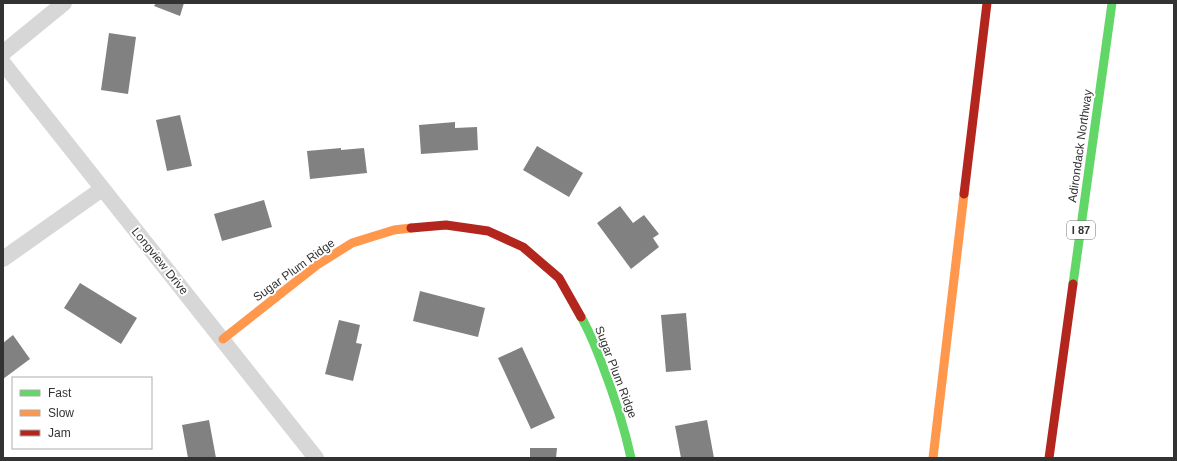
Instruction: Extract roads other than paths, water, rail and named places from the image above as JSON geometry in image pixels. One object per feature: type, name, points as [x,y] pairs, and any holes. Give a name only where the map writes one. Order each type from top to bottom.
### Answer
[{"type":"main road","points":[[933,458],[987,3]]},
{"type":"main road","name":"Adirondack Northway","points":[[1049,458],[1112,3]]},
{"type":"main road","name":"Sugar Plum Ridge","points":[[223,339],[317,265],[352,243],[394,230],[446,225],[488,231],[523,248],[559,278],[589,331],[625,432],[631,458]]},
{"type":"street","points":[[3,53],[64,3]]},
{"type":"street","name":"Longview Drive","points":[[3,63],[316,458]]},
{"type":"street","points":[[3,259],[102,189]]}]
